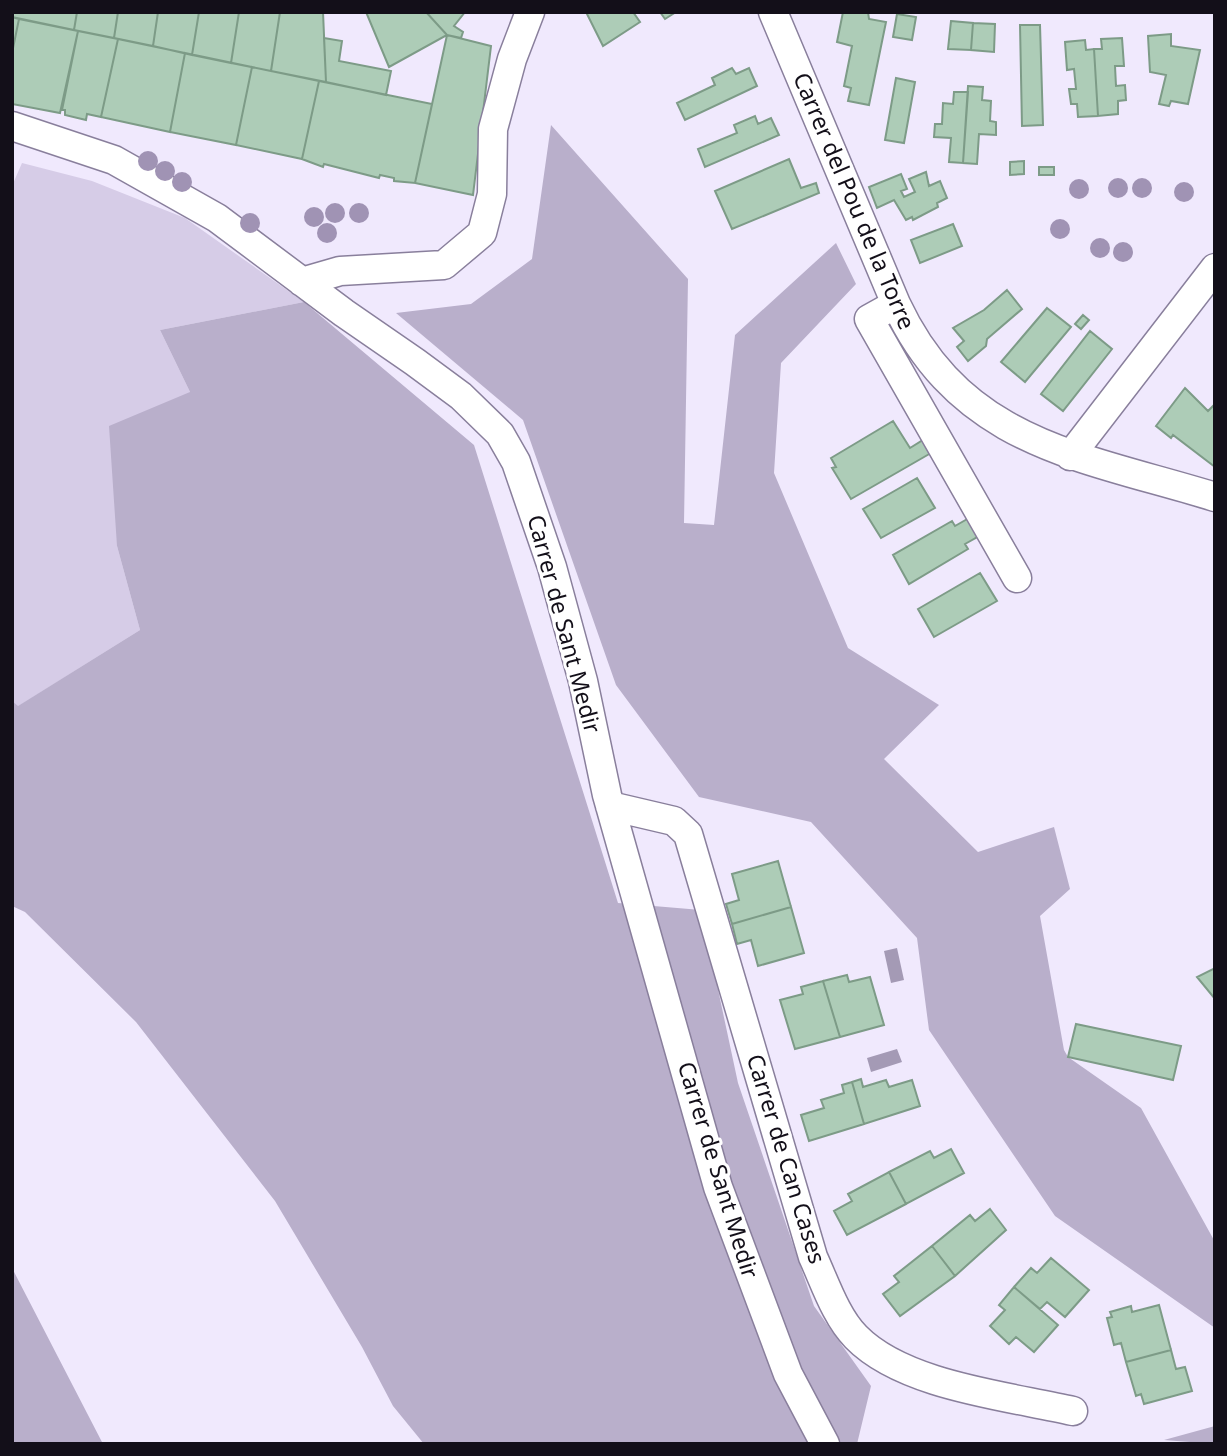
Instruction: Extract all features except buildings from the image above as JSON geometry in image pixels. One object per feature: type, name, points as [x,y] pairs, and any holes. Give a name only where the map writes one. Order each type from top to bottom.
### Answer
[{"type":"street","points":[[302,282],[340,271],[443,265],[482,233],[492,194],[493,129],[512,59],[530,12]]},
{"type":"street","name":"Carrer del Pou de la Torre","points":[[773,12],[896,304],[920,349],[961,395],[994,419],[1026,437],[1070,456],[1215,497]]},
{"type":"street","name":"Carrer de Sant Medir","points":[[12,126],[114,160],[217,218],[452,389],[500,434],[516,462],[552,567],[583,681],[610,806],[718,1187],[788,1374],[825,1444]]},
{"type":"street","points":[[1070,456],[1215,268]]},
{"type":"street","points":[[896,304],[869,319],[1017,578]]},
{"type":"street","name":"Carrer de Can Cases","points":[[610,806],[674,821],[688,834],[698,858],[789,1186],[813,1257],[836,1306],[855,1336],[882,1359],[915,1373],[1073,1411]]},
{"type":"shaded area","points":[[551,125],[688,279],[684,523],[714,525],[735,335],[836,243],[856,284],[781,363],[774,473],[848,648],[939,705],[884,759],[978,852],[1054,827],[1070,889],[1040,916],[1064,1050],[1068,1057],[1141,1108],[1215,1242],[1215,1328],[1055,1216],[929,1030],[917,938],[811,822],[699,797],[616,685],[523,420],[396,313],[471,304],[532,259]]},
{"type":"shaded area","points":[[22,163],[92,181],[185,218],[304,302],[160,330],[190,392],[117,546],[140,630],[17,707],[12,701],[12,186]]},
{"type":"shaded area","points":[[304,302],[474,445],[618,903],[701,910],[738,1083],[814,1306],[871,1386],[857,1444],[424,1444],[393,1406],[362,1347],[275,1201],[136,1022],[25,912],[12,906],[12,701],[18,706],[140,630],[117,546],[109,426],[190,392],[160,330]]},
{"type":"shaded area","points":[[897,948],[904,980],[891,983],[884,951]]},
{"type":"shaded area","points":[[897,1049],[902,1062],[871,1072],[867,1058]]},
{"type":"shaded area","points":[[12,1268],[103,1444],[12,1444]]},
{"type":"shaded area","points":[[1215,1426],[1215,1444],[1164,1440]]}]
